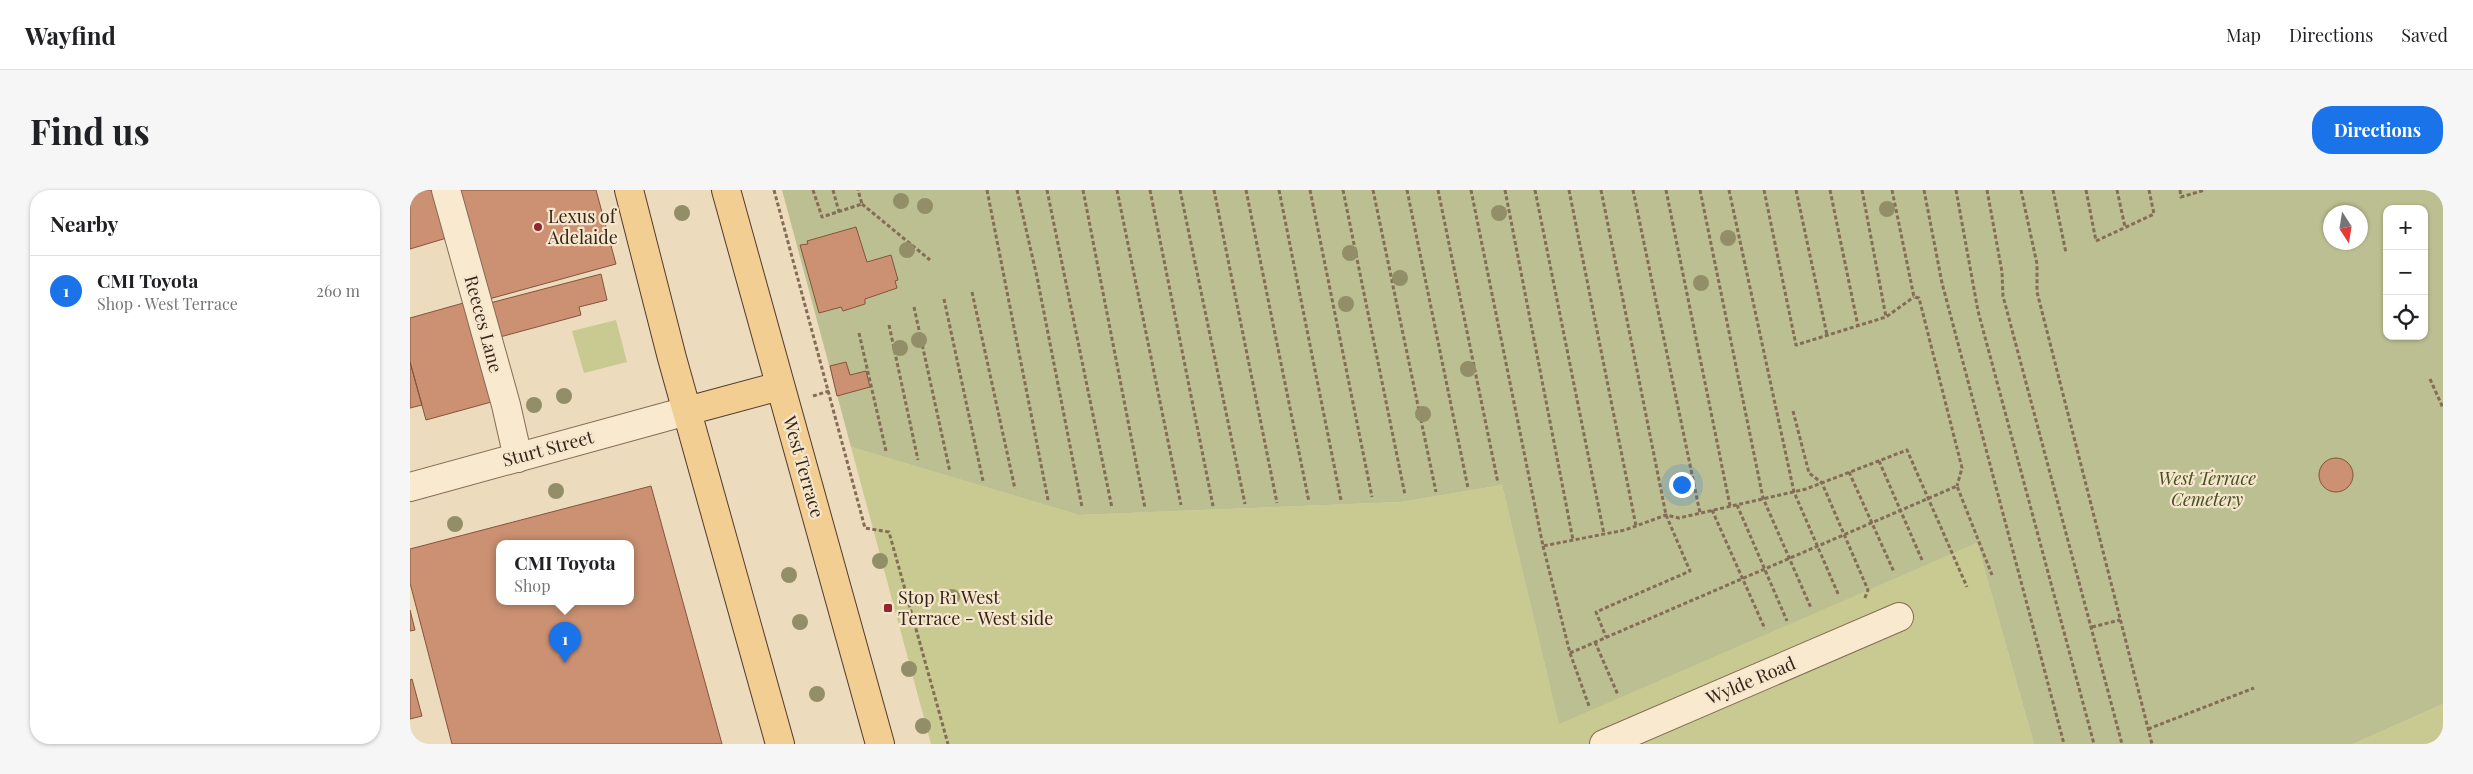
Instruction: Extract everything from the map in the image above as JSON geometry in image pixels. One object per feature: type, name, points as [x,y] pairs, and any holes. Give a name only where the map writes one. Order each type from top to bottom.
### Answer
[{"type":"main road","points":[[629,190],[687,411],[780,744]]},
{"type":"main road","name":"West Terrace","points":[[726,190],[880,744]]},
{"type":"main road","points":[[687,411],[780,386]]},
{"type":"street","name":"Reeces Lane","points":[[446,190],[503,396],[518,458]]},
{"type":"street","name":"Sturt Street","points":[[410,487],[687,411]]},
{"type":"street","name":"Wylde Road","points":[[1604,744],[1899,617]]},
{"type":"path","points":[[774,190],[865,528],[889,532],[948,744]]},
{"type":"path","points":[[813,190],[822,218],[862,204]]},
{"type":"path","points":[[833,190],[839,212]]},
{"type":"path","points":[[858,190],[862,204],[930,260]]},
{"type":"path","points":[[987,190],[1048,500]]},
{"type":"path","points":[[1017,190],[1037,277],[1082,507]]},
{"type":"path","points":[[1047,190],[1112,508]]},
{"type":"path","points":[[1083,190],[1145,508]]},
{"type":"path","points":[[1117,190],[1181,506]]},
{"type":"path","points":[[1150,190],[1213,506]]},
{"type":"path","points":[[1180,190],[1245,504]]},
{"type":"path","points":[[1214,190],[1277,503]]},
{"type":"path","points":[[1246,190],[1309,502]]},
{"type":"path","points":[[1279,190],[1341,500]]},
{"type":"path","points":[[1310,190],[1372,497]]},
{"type":"path","points":[[1343,190],[1405,495]]},
{"type":"path","points":[[1373,190],[1436,492]]},
{"type":"path","points":[[1407,190],[1468,488]]},
{"type":"path","points":[[1438,190],[1498,483]]},
{"type":"path","points":[[1470,190],[1543,546],[1570,652],[1588,706]]},
{"type":"path","points":[[1505,190],[1574,540]]},
{"type":"path","points":[[1535,190],[1604,534]]},
{"type":"path","points":[[1570,190],[1636,526]]},
{"type":"path","points":[[1601,190],[1666,514],[1690,571],[1596,612],[1606,637]]},
{"type":"path","points":[[1633,190],[1700,513]]},
{"type":"path","points":[[1666,190],[1730,506]]},
{"type":"path","points":[[1700,190],[1763,498],[1811,608]]},
{"type":"path","points":[[1729,190],[1794,492],[1839,596]]},
{"type":"path","points":[[1764,190],[1796,344],[1886,318],[1914,298],[1919,298],[1962,468],[1957,486],[1992,576]]},
{"type":"path","points":[[1796,190],[1828,335]]},
{"type":"path","points":[[1830,190],[1858,326]]},
{"type":"path","points":[[1862,190],[1886,318]]},
{"type":"path","points":[[1892,190],[1914,298]]},
{"type":"path","points":[[1924,190],[1942,283],[2064,744]]},
{"type":"path","points":[[1956,190],[1978,311],[2094,744]]},
{"type":"path","points":[[1987,190],[2002,272],[2004,296],[2122,744]]},
{"type":"path","points":[[2021,190],[2037,264],[2036,292],[2152,744]]},
{"type":"path","points":[[2053,190],[2066,253]]},
{"type":"path","points":[[2086,190],[2096,241],[2154,214],[2149,190]]},
{"type":"path","points":[[2118,190],[2125,227]]},
{"type":"path","points":[[2180,190],[2181,197],[2205,190]]},
{"type":"path","points":[[972,292],[1015,489]]},
{"type":"path","points":[[944,299],[983,481]]},
{"type":"path","points":[[914,307],[950,472]]},
{"type":"path","points":[[889,325],[918,460]]},
{"type":"path","points":[[859,334],[886,451]]},
{"type":"path","points":[[2430,379],[2443,408]]},
{"type":"path","points":[[1793,411],[1810,473],[1822,483],[1868,590],[1860,612],[1864,632]]},
{"type":"path","points":[[1543,546],[1636,526],[1666,514],[1679,518],[1794,492],[1906,450],[1967,587]]},
{"type":"path","points":[[1879,460],[1922,560]]},
{"type":"path","points":[[1849,472],[1894,572]]},
{"type":"path","points":[[1570,652],[1957,486]]},
{"type":"path","points":[[1737,504],[1787,621]]},
{"type":"path","points":[[1712,510],[1765,629]]},
{"type":"path","points":[[2092,627],[2120,620]]},
{"type":"path","points":[[1595,642],[1618,695]]},
{"type":"path","points":[[2148,729],[2254,688]]},
{"type":"green space","name":"West Terrace Cemetery","points":[[782,190],[2443,190],[2443,704],[2353,744],[2034,744],[1977,543],[1559,724],[1502,485],[1401,502],[1079,515],[851,447]]},
{"type":"green space","points":[[616,320],[627,362],[584,373],[572,331]]},
{"type":"green space","points":[[851,447],[1079,515],[1401,502],[1502,485],[1559,723],[1977,543],[2034,744],[931,744]]},
{"type":"green space","points":[[2443,704],[2443,744],[2353,744]]},
{"type":"building","points":[[410,190],[437,190],[450,237],[410,249]]},
{"type":"building","name":"Lexus of Adelaide","points":[[459,190],[596,190],[616,264],[489,299]]},
{"type":"building","points":[[856,227],[867,262],[891,255],[898,280],[895,281],[897,288],[865,299],[865,304],[843,311],[841,307],[819,313],[800,245],[808,244],[807,241]]},
{"type":"building","points":[[601,274],[607,300],[579,307],[581,315],[500,337],[490,303]]},
{"type":"building","points":[[467,302],[495,401],[426,420],[410,362],[410,318]]},
{"type":"building","points":[[410,362],[422,405],[410,408]]},
{"type":"building","points":[[846,362],[850,375],[866,371],[870,387],[837,396],[830,366]]},
{"type":"building","points":[[2336,458],[2348,463],[2353,475],[2348,487],[2336,492],[2324,487],[2319,475],[2324,463]]},
{"type":"building","points":[[651,486],[722,744],[452,744],[410,583],[410,549]]},
{"type":"building","points":[[410,610],[415,630],[410,631]]},
{"type":"building","points":[[412,679],[422,716],[410,719],[410,680]]},
{"type":"place","name":"Lexus of Adelaide","points":[[538,227]]},
{"type":"place","name":"Stop R1 West Terrace - West side","points":[[888,608]]},
{"type":"place","name":"CMI Toyota","points":[[565,663]]}]
